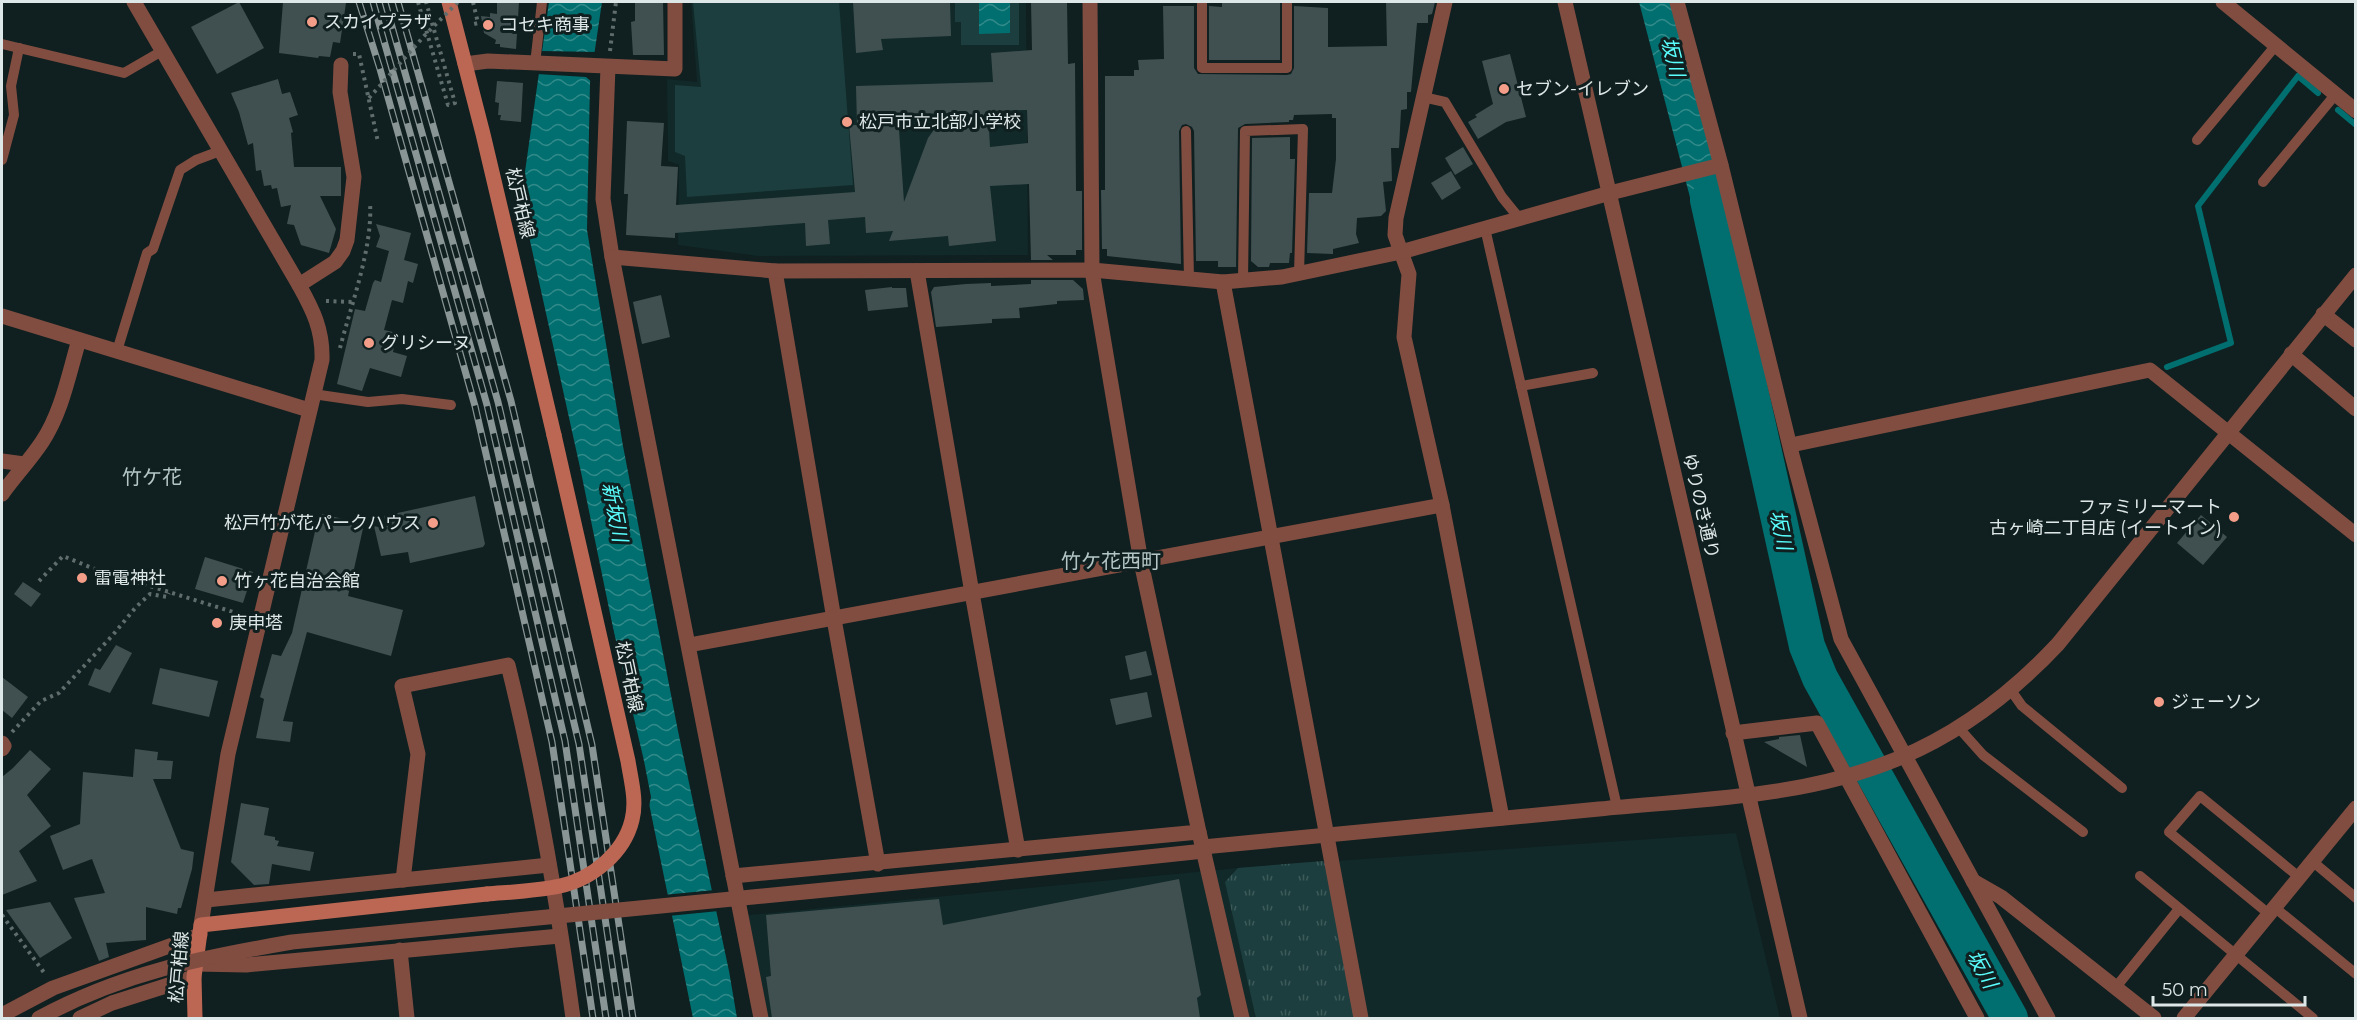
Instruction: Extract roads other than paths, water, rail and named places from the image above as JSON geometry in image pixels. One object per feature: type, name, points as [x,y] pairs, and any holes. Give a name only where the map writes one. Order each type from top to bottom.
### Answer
[{"type":"main road","name":"松戸柏線","points":[[195,1018],[195,970],[200,930],[560,886],[581,880],[604,865],[625,838],[632,820],[634,802],[628,760],[486,146],[449,2]]},
{"type":"street","points":[[2,1015],[52,988],[200,930],[228,754],[322,360],[322,344],[317,319],[134,2]]},
{"type":"street","points":[[465,64],[488,61],[675,69],[675,2]]},
{"type":"street","points":[[1090,2],[1092,270],[1141,562],[1242,1018]]},
{"type":"street","points":[[1445,2],[1396,218],[1395,235],[1409,274],[1404,337],[1442,505],[1502,818]]},
{"type":"street","name":"ゆりのき通り","points":[[1565,2],[1800,1018]]},
{"type":"street","points":[[1677,2],[1841,639],[1901,757],[2048,1018]]},
{"type":"street","points":[[2223,2],[2277,44],[2301,68],[2355,111]]},
{"type":"street","points":[[299,285],[335,262],[343,251],[348,234],[354,177],[340,92],[341,65]]},
{"type":"street","points":[[605,67],[603,199],[612,257],[761,1018]]},
{"type":"street","points":[[612,257],[775,271],[1092,270],[1223,282],[1243,281],[1299,274],[1401,252],[1610,193],[1718,166]]},
{"type":"street","points":[[775,271],[878,864]]},
{"type":"street","points":[[917,271],[1018,850]]},
{"type":"street","points":[[39,1018],[118,982],[169,965],[292,942],[978,875],[1327,836],[1750,795],[1848,776],[1901,757],[1958,728],[2037,667],[2058,644],[2355,275]]},
{"type":"street","points":[[1223,282],[1361,1018]]},
{"type":"street","points":[[2324,314],[2355,340]]},
{"type":"street","points":[[2,316],[309,410]]},
{"type":"street","points":[[2,494],[42,442],[50,427],[80,340]]},
{"type":"street","points":[[2291,354],[2355,409]]},
{"type":"street","points":[[1791,446],[2150,370],[2355,535]]},
{"type":"street","points":[[2,462],[24,464]]},
{"type":"street","points":[[689,645],[1442,505]]},
{"type":"street","points":[[403,880],[418,754],[402,686],[508,665],[522,721],[549,865],[573,1018]]},
{"type":"street","points":[[1733,733],[1817,723],[1848,776],[1977,1018]]},
{"type":"street","points":[[2,743],[4,746],[2,749]]},
{"type":"street","points":[[2184,1018],[2312,861],[2354,814]]},
{"type":"street","points":[[733,876],[1199,832]]},
{"type":"street","points":[[206,900],[549,865]]},
{"type":"street","points":[[1972,881],[2001,897],[2154,1018]]},
{"type":"street","points":[[80,1018],[195,970],[560,936]]},
{"type":"street","points":[[400,950],[406,1018]]},
{"type":"lane","points":[[537,64],[542,2]]},
{"type":"lane","points":[[1202,2],[1202,68],[1287,68],[1287,2]]},
{"type":"lane","points":[[2,44],[124,73],[162,51]]},
{"type":"lane","points":[[2197,140],[2277,44]]},
{"type":"lane","points":[[2,160],[14,115],[11,86],[19,48]]},
{"type":"lane","points":[[2263,182],[2335,94]]},
{"type":"lane","points":[[1423,97],[1445,102],[1502,197],[1519,218]]},
{"type":"lane","points":[[1243,281],[1245,131],[1302,129],[1299,274]]},
{"type":"lane","points":[[1186,130],[1189,279]]},
{"type":"lane","points":[[117,351],[147,253],[153,249],[180,170],[196,160],[220,151]]},
{"type":"lane","points":[[1485,228],[1617,807]]},
{"type":"lane","points":[[1521,386],[1593,374]]},
{"type":"lane","points":[[313,394],[368,402],[402,399],[451,405]]},
{"type":"lane","points":[[2010,689],[2022,706],[2122,788]]},
{"type":"lane","points":[[1958,728],[1983,754],[2083,832]]},
{"type":"lane","points":[[2299,877],[2200,796],[2169,832],[2355,974]]},
{"type":"lane","points":[[2312,861],[2355,898]]},
{"type":"lane","points":[[2140,876],[2313,1018]]},
{"type":"lane","points":[[2116,987],[2179,909]]},
{"type":"water","name":"新坂川","points":[[549,2],[602,2],[590,83],[587,230],[623,446],[737,1018],[693,1018],[581,472],[521,200]]},
{"type":"water","points":[[979,2],[1010,2],[1010,33],[979,34]]},
{"type":"water","points":[[1639,2],[1671,2],[1736,244],[1704,251]]},
{"type":"waterway","points":[[2167,367],[2231,343],[2198,206],[2298,76],[2318,93]]},
{"type":"waterway","points":[[2338,110],[2356,125]]},
{"type":"waterway","name":"坂川","points":[[1708,200],[1807,646],[1820,678],[2010,1018]]},
{"type":"railway","points":[[359,2],[475,406],[552,742],[593,1018]]},
{"type":"railway","points":[[373,2],[487,405],[565,741],[606,1018]]},
{"type":"railway","points":[[385,2],[498,402],[579,744],[620,1018]]},
{"type":"railway","points":[[398,2],[511,401],[592,745],[633,1018]]},
{"type":"place","name":"スカイプラザ","points":[[312,22]]},
{"type":"place","name":"コセキ商事","points":[[488,25]]},
{"type":"place","name":"セブン-イレブン","points":[[1504,89]]},
{"type":"place","name":"松戸市立北部小学校","points":[[847,122]]},
{"type":"place","name":"グリシーヌ","points":[[369,343]]},
{"type":"place","name":"ファミリーマート 古ヶ崎二丁目店 (イートイン)","points":[[2234,517]]},
{"type":"place","name":"松戸竹が花パークハウス","points":[[433,523]]},
{"type":"place","name":"雷電神社","points":[[82,578]]},
{"type":"place","name":"竹ヶ花自治会館","points":[[222,581]]},
{"type":"place","name":"庚申塔","points":[[217,623]]},
{"type":"place","name":"ジェーソン","points":[[2159,702]]},
{"type":"district","name":"竹ケ花","points":[[152,477]]},
{"type":"district","name":"竹ケ花西町","points":[[1111,561]]}]
